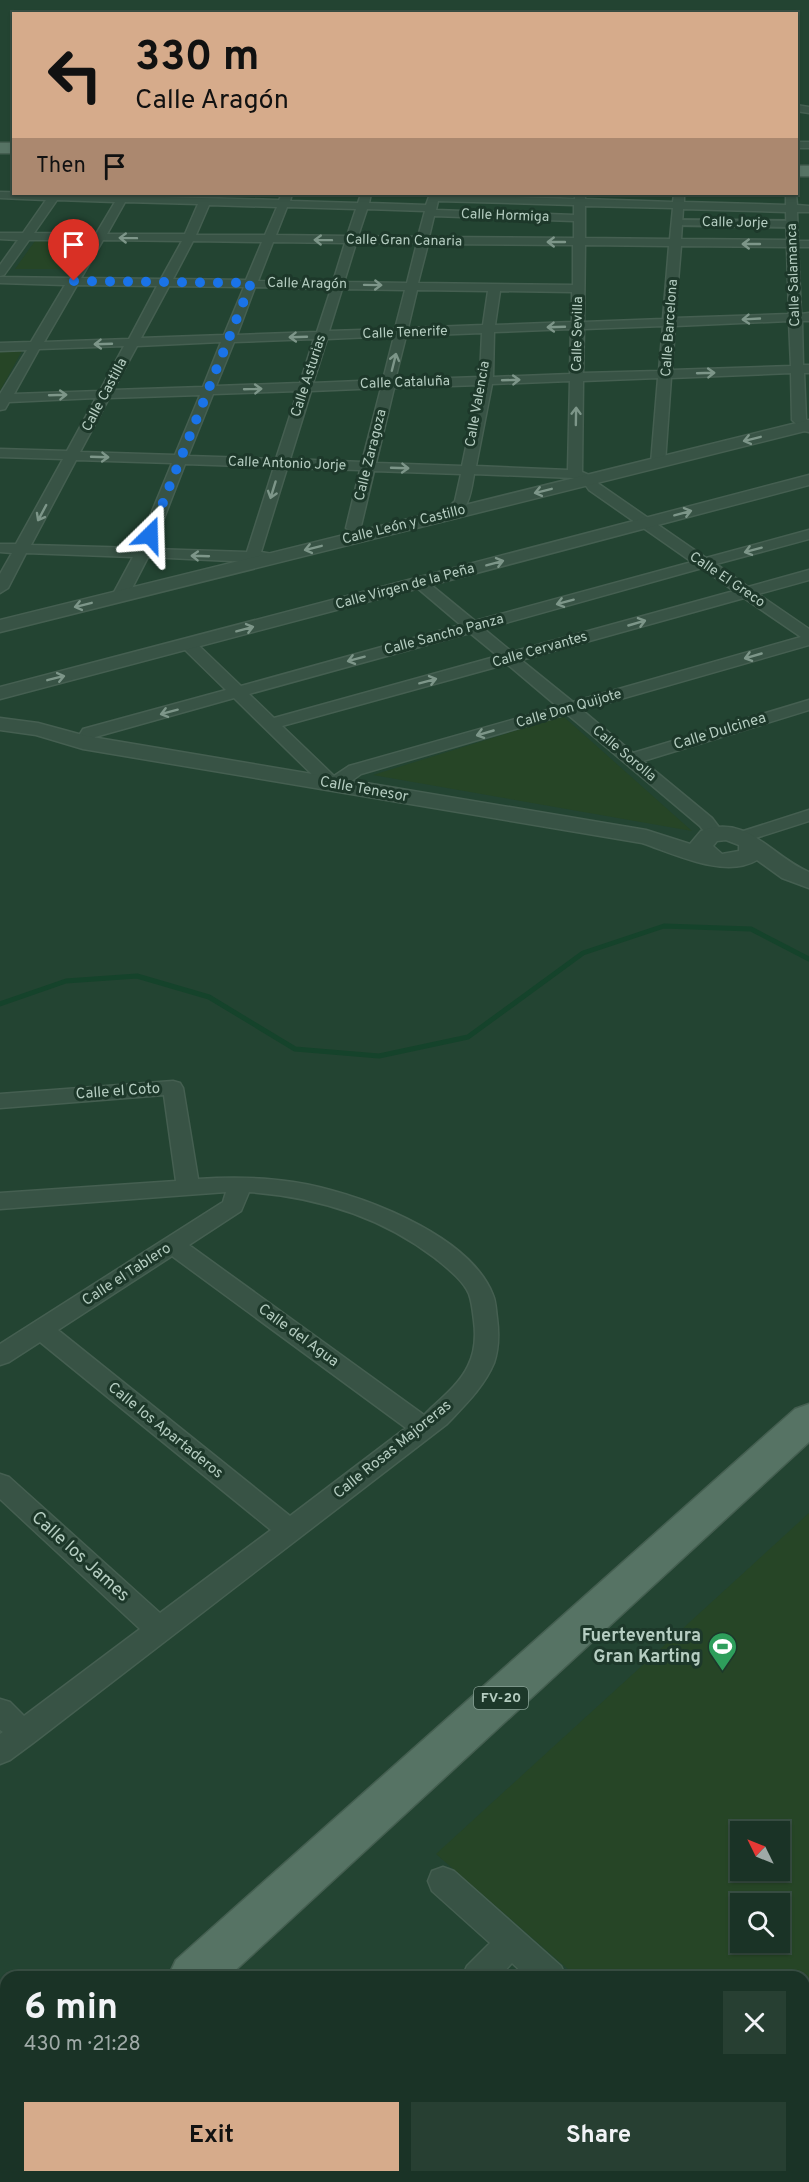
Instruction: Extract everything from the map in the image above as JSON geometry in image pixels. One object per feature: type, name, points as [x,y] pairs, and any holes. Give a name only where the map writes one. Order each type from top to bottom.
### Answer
[{"type":"main road","name":"FV-20","points":[[201,1971],[809,1419]]},
{"type":"street","points":[[0,195],[122,196],[205,201],[285,198],[432,203],[580,198],[679,200],[809,209]]},
{"type":"street","points":[[0,273],[56,195]]},
{"type":"street","name":"Calle Salamanca","points":[[791,195],[795,317],[803,370],[799,420],[808,426]]},
{"type":"street","points":[[2,400],[100,237],[122,196]]},
{"type":"street","points":[[120,596],[142,554],[285,198]]},
{"type":"street","name":"Calle Sevilla","points":[[580,198],[577,378],[582,477]]},
{"type":"street","name":"Calle Asturias","points":[[252,558],[364,200]]},
{"type":"street","name":"Calle Barcelona","points":[[658,462],[679,200]]},
{"type":"street","name":"Calle Castilla","points":[[0,588],[189,238],[205,201]]},
{"type":"street","name":"Calle Hormiga","points":[[432,203],[502,229],[580,218]]},
{"type":"street","name":"Calle Zaragoza","points":[[365,535],[353,528],[432,203]]},
{"type":"street","name":"Calle Jorje","points":[[678,222],[792,224]]},
{"type":"street","name":"Calle Gran Canaria","points":[[0,236],[423,242],[502,229],[579,242],[809,244]]},
{"type":"street","name":"Calle Aragón","points":[[0,279],[579,289]]},
{"type":"street","name":"Calle Valencia","points":[[448,514],[462,502],[466,470],[486,381],[488,330],[495,287]]},
{"type":"street","name":"Calle Tenerife","points":[[0,347],[809,317]]},
{"type":"street","name":"Calle Cataluña","points":[[2,400],[208,390],[803,370]]},
{"type":"street","name":"Calle León y Castillo","points":[[0,626],[448,514],[582,477],[658,462],[808,426]]},
{"type":"street","name":"Calle Antonio Jorje","points":[[0,453],[466,470],[582,477]]},
{"type":"street","name":"Calle El Greco","points":[[582,477],[644,524],[809,638]]},
{"type":"street","name":"Calle Virgen de la Peña","points":[[0,693],[809,480]]},
{"type":"street","name":"Calle Sancho Panza","points":[[82,742],[89,733],[809,534]]},
{"type":"street","points":[[0,548],[252,558],[279,556]]},
{"type":"street","name":"Calle Cervantes","points":[[271,724],[809,575]]},
{"type":"street","name":"Calle Sorolla","points":[[420,583],[706,822],[716,847]]},
{"type":"street","name":"Calle Don Quijote","points":[[333,785],[355,770],[809,638]]},
{"type":"street","points":[[188,644],[333,785]]},
{"type":"street","name":"Calle Dulcinea","points":[[630,759],[809,705]]},
{"type":"street","points":[[0,718],[38,729]]},
{"type":"street","name":"Calle Tenesor","points":[[0,724],[38,729],[82,742],[716,847],[800,874]]},
{"type":"street","name":"Calle Tenesor","points":[[0,740],[82,742]]},
{"type":"street","points":[[747,841],[809,814]]},
{"type":"street","points":[[716,847],[748,856],[752,849],[747,841]]},
{"type":"street","points":[[747,841],[800,874]]},
{"type":"street","name":"Calle el Coto","points":[[0,1101],[172,1088],[188,1186]]},
{"type":"street","name":"Calle Rosas Majoreras","points":[[0,1201],[240,1184],[269,1185],[317,1194],[365,1208],[409,1229],[435,1245],[466,1271],[482,1297],[488,1332],[484,1356],[468,1387],[438,1417],[0,1751]]},
{"type":"street","name":"Calle el Tablero","points":[[0,1356],[233,1206],[240,1184]]},
{"type":"street","name":"Calle del Agua","points":[[173,1245],[424,1428]]},
{"type":"street","name":"Calle los Apartaderos","points":[[40,1330],[290,1531]]},
{"type":"street","name":"Calle los James","points":[[0,1484],[160,1630]]},
{"type":"street","points":[[0,1711],[23,1734]]},
{"type":"street","points":[[443,1881],[543,1971]]},
{"type":"street","points":[[484,1971],[512,1942]]},
{"type":"green space","points":[[35,241],[85,242],[67,269],[15,269]]},
{"type":"green space","points":[[23,349],[0,391],[0,350]]},
{"type":"green space","points":[[563,716],[692,831],[373,775]]},
{"type":"green space","name":"Fuerteventura Gran Karting","points":[[809,1513],[809,1971],[570,1971],[436,1854]]},
{"type":"waterway","points":[[0,1004],[66,981],[137,976],[209,997],[295,1049],[379,1056],[468,1037],[583,953],[664,926],[751,929],[809,959]]},
{"type":"place","name":"Fuerteventura Gran Karting","points":[[722,1672]]},
{"type":"route","points":[[74,281],[251,283],[150,535]]}]
